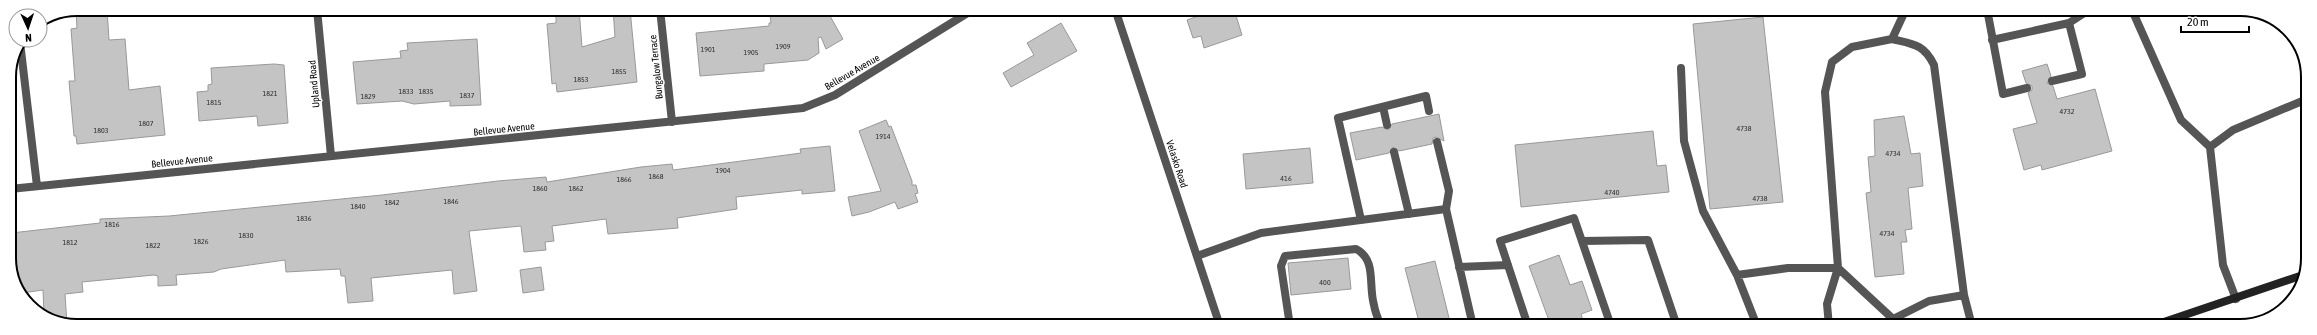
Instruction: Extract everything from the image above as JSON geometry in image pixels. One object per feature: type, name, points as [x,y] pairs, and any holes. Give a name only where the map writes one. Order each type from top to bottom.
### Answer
[{"type":"main road","points":[[2174,319],[2298,277]]},
{"type":"street","name":"Upland Road","points":[[318,16],[331,156]]},
{"type":"street","name":"Bungalow Terrace","points":[[661,16],[672,122]]},
{"type":"street","name":"Bellevue Avenue","points":[[16,188],[803,108],[836,94],[963,16]]},
{"type":"street","name":"Velasko Road","points":[[1117,16],[1218,319]]},
{"type":"street","points":[[1892,39],[1903,16]]},
{"type":"street","points":[[1988,16],[2003,94],[2027,88]]},
{"type":"street","points":[[1992,40],[2069,23],[2080,16]]},
{"type":"street","points":[[2135,16],[2181,120],[2210,147],[2223,265],[2236,299]]},
{"type":"street","points":[[2052,82],[2082,74],[2069,23]]},
{"type":"street","points":[[1828,319],[1827,304],[1838,268],[1826,92],[1832,62],[1852,46],[1892,39],[1913,44],[1927,51],[1934,65],[1964,295],[1970,319]]},
{"type":"street","points":[[21,53],[37,186]]},
{"type":"street","points":[[1681,68],[1686,148],[1703,211],[1737,275],[1754,319]]},
{"type":"street","points":[[1361,220],[1338,118],[1426,96],[1429,111]]},
{"type":"street","points":[[2210,147],[2232,130],[2301,101]]},
{"type":"street","points":[[1383,107],[1387,125]]},
{"type":"street","points":[[1437,142],[1449,192],[1446,209],[1471,319]]},
{"type":"street","points":[[1394,152],[1409,214]]},
{"type":"street","points":[[1196,256],[1261,233],[1446,209]]},
{"type":"street","points":[[1526,319],[1500,241],[1574,218],[1609,319]]},
{"type":"street","points":[[1582,241],[1648,240],[1674,319]]},
{"type":"street","points":[[1289,319],[1281,266],[1285,256],[1356,249],[1364,254],[1370,266],[1373,304],[1378,319]]},
{"type":"street","points":[[1459,267],[1508,265]]},
{"type":"street","points":[[1737,275],[1788,268],[1838,268],[1891,319]]},
{"type":"street","points":[[1899,319],[1929,301],[1964,295]]},
{"type":"building","points":[[76,16],[107,16],[109,40],[125,39],[129,90],[160,86],[165,135],[77,144],[76,136],[74,136],[69,81],[75,81],[71,29],[77,28]]},
{"type":"building","points":[[556,16],[580,16],[582,47],[615,37],[614,16],[631,16],[637,82],[557,92],[556,83],[552,84],[547,24],[556,23]]},
{"type":"building","points":[[770,16],[830,16],[843,39],[826,49],[821,37],[818,38],[819,53],[808,60],[764,64],[764,71],[700,76],[696,33],[769,26],[769,23],[771,23]]},
{"type":"building","points":[[1198,16],[1236,16],[1242,35],[1204,48],[1201,36],[1193,38],[1187,20]]},
{"type":"building","points":[[1763,17],[1783,202],[1710,209],[1693,24]]},
{"type":"building","points":[[1061,23],[1077,51],[1011,87],[1003,73],[1034,55],[1027,43]]},
{"type":"building","points":[[477,39],[481,105],[450,106],[450,101],[414,104],[402,101],[357,104],[353,62],[401,58],[400,51],[408,50],[407,43]]},
{"type":"building","points":[[274,64],[284,65],[288,123],[258,126],[257,116],[199,121],[197,92],[208,91],[208,85],[212,84],[211,68]]},
{"type":"building","points":[[2047,64],[2051,76],[2047,83],[2053,86],[2057,99],[2095,89],[2112,151],[2042,170],[2041,165],[2024,170],[2013,129],[2037,123],[2028,93],[2032,90],[2032,86],[2026,83],[2022,71]]},
{"type":"building","points":[[1439,114],[1444,141],[1436,137],[1433,138],[1432,144],[1399,151],[1393,147],[1389,153],[1356,160],[1350,133],[1382,127],[1388,130],[1392,124]]},
{"type":"building","points":[[1904,116],[1911,154],[1920,153],[1923,186],[1908,188],[1912,229],[1905,230],[1907,242],[1901,242],[1904,274],[1875,277],[1866,193],[1871,192],[1868,157],[1875,156],[1874,120]]},
{"type":"building","points":[[886,120],[889,127],[891,126],[912,181],[912,185],[916,185],[918,193],[915,194],[918,202],[898,209],[895,202],[869,212],[852,216],[848,197],[881,191],[859,131]]},
{"type":"building","points":[[1653,131],[1657,166],[1666,165],[1669,192],[1521,207],[1515,145]]},
{"type":"building","points":[[830,146],[835,191],[802,194],[802,190],[736,197],[737,209],[677,218],[678,228],[608,234],[606,219],[552,226],[554,241],[545,242],[546,250],[524,252],[521,226],[469,231],[477,291],[454,294],[452,270],[371,278],[373,301],[348,303],[345,276],[341,276],[340,269],[286,272],[285,260],[221,269],[214,272],[176,275],[177,285],[158,286],[158,276],[154,275],[82,282],[83,292],[65,294],[67,318],[61,317],[44,309],[43,290],[27,292],[19,278],[17,270],[16,232],[100,223],[100,219],[169,216],[546,177],[547,182],[641,167],[672,164],[673,170],[801,153],[800,149]]},
{"type":"building","points":[[1310,148],[1313,183],[1246,189],[1243,154]]},
{"type":"building","points":[[1559,255],[1570,285],[1582,281],[1592,310],[1581,314],[1583,319],[1548,319],[1529,266]]},
{"type":"building","points":[[1348,258],[1351,289],[1291,295],[1288,263]]},
{"type":"building","points":[[1435,261],[1449,319],[1418,319],[1405,268]]},
{"type":"building","points":[[541,267],[544,290],[523,293],[520,270]]}]
